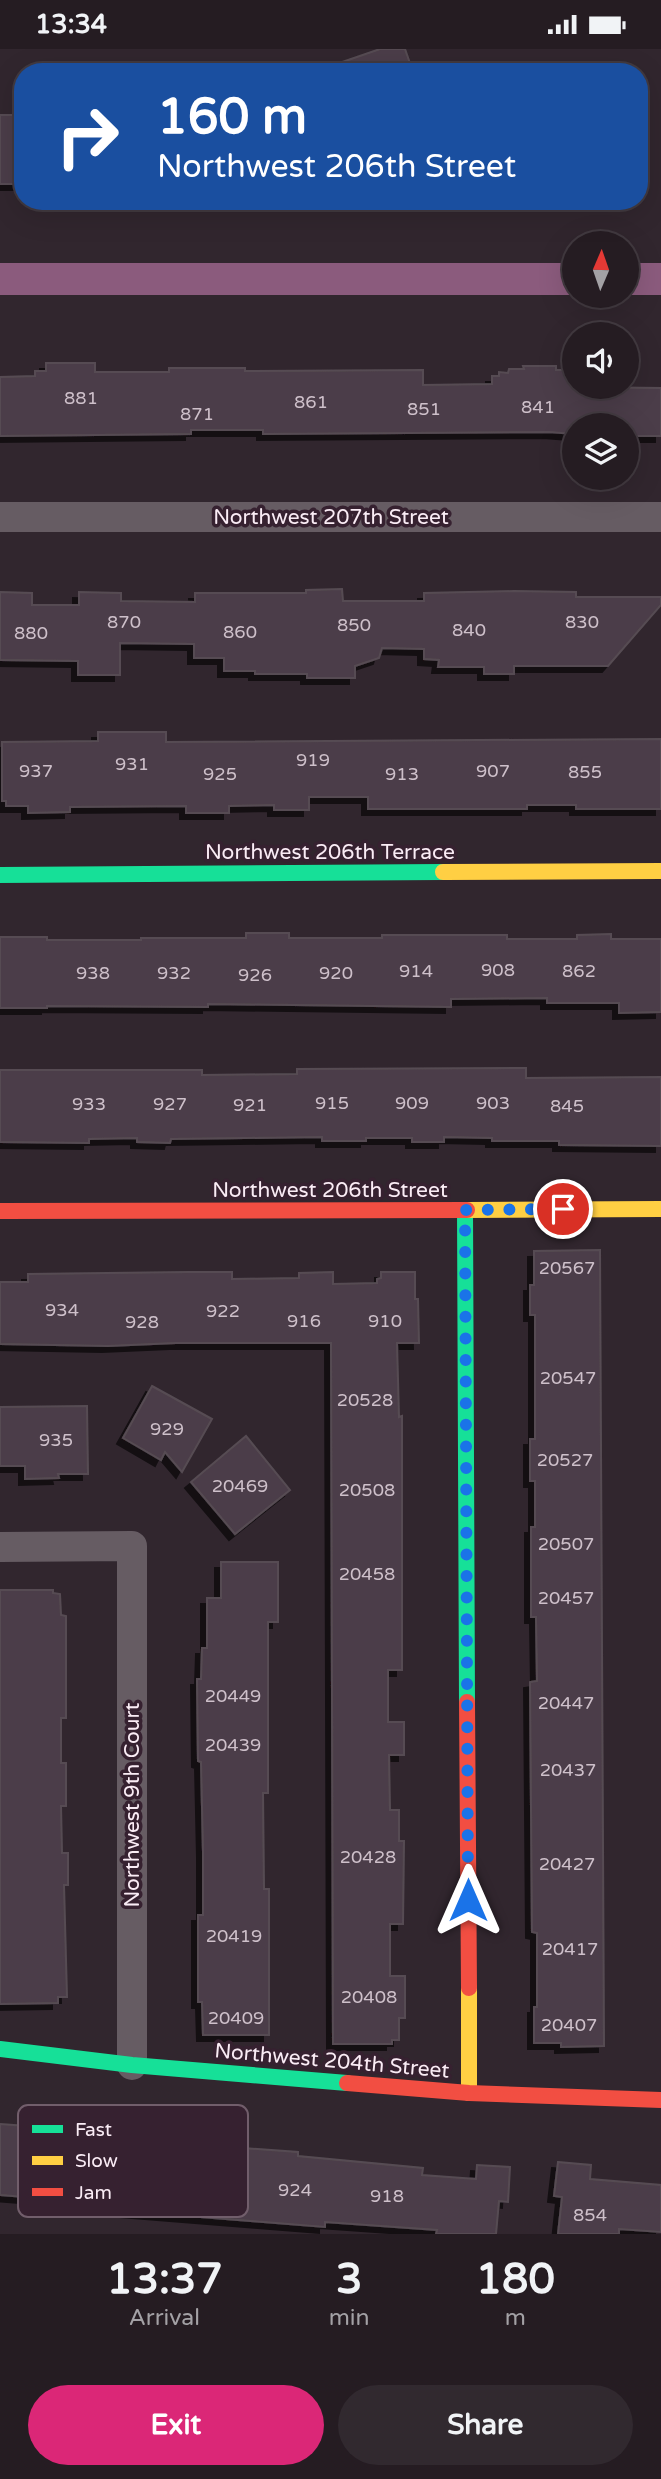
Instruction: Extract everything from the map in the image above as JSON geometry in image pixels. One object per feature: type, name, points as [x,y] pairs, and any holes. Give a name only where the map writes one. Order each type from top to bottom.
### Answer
[{"type":"street","name":"Northwest 207th Street","points":[[0,517],[661,517]]},
{"type":"street","name":"Northwest 206th Terrace","points":[[0,876],[661,871]]},
{"type":"street","name":"Northwest 206th Street","points":[[0,1211],[661,1209]]},
{"type":"street","points":[[465,1210],[469,2093]]},
{"type":"street","name":"Northwest 9th Court","points":[[0,1547],[132,1546],[132,2065]]},
{"type":"street","name":"Northwest 204th Street","points":[[0,2049],[132,2065],[469,2093],[661,2100]]},
{"type":"building","points":[[380,49],[405,49],[410,63],[339,63]]},
{"type":"building","points":[[0,115],[14,115],[14,184],[0,184]]},
{"type":"building","points":[[46,363],[95,363],[95,372],[169,372],[169,368],[245,368],[245,371],[423,370],[423,385],[492,384],[492,376],[499,376],[499,372],[508,373],[509,369],[524,369],[523,366],[556,366],[556,370],[562,370],[562,399],[639,399],[639,388],[661,388],[661,436],[639,436],[639,413],[562,413],[562,433],[263,434],[263,430],[191,430],[191,434],[0,436],[0,377],[35,376],[35,371],[46,371]]},
{"type":"building","points":[[342,589],[343,601],[424,601],[424,593],[514,591],[576,592],[576,597],[661,597],[661,605],[608,666],[514,666],[514,674],[484,674],[484,667],[438,667],[439,660],[424,659],[424,649],[382,648],[379,658],[355,666],[355,678],[307,678],[307,674],[224,671],[224,658],[194,658],[194,644],[120,643],[120,675],[78,675],[78,661],[0,660],[0,592],[32,593],[32,605],[79,605],[79,592],[121,593],[121,601],[195,602],[195,593],[306,593],[306,590]]},
{"type":"building","points":[[98,732],[166,732],[166,742],[661,739],[661,809],[576,809],[576,805],[527,805],[527,809],[368,809],[368,797],[309,797],[309,810],[274,810],[274,805],[229,806],[229,813],[186,813],[186,806],[70,807],[70,812],[28,813],[28,806],[6,806],[6,801],[2,801],[2,742],[98,741]]},
{"type":"building","points":[[246,933],[289,933],[289,938],[507,935],[507,939],[577,939],[577,935],[611,934],[611,939],[661,939],[661,1012],[619,1013],[619,1003],[547,1003],[547,998],[451,999],[451,1007],[208,1004],[208,1007],[0,1008],[0,937],[141,940],[246,938]]},
{"type":"building","points":[[526,1068],[526,1078],[661,1077],[661,1146],[559,1145],[559,1141],[492,1141],[492,1138],[444,1137],[444,1142],[412,1142],[412,1138],[322,1141],[322,1137],[171,1139],[170,1143],[137,1142],[137,1138],[89,1139],[89,1143],[0,1142],[0,1070],[202,1070],[202,1075],[297,1074],[297,1069]]},
{"type":"building","points":[[600,1250],[604,2046],[561,2047],[561,2043],[534,2043],[537,1933],[532,1932],[530,1682],[537,1681],[536,1617],[531,1617],[531,1527],[535,1527],[535,1481],[530,1481],[530,1439],[535,1439],[535,1315],[530,1315],[530,1285],[534,1285],[534,1251]]},
{"type":"building","points":[[232,1272],[232,1279],[299,1278],[299,1273],[333,1272],[333,1284],[377,1283],[381,1272],[415,1272],[419,1343],[397,1343],[399,1417],[402,1416],[402,1670],[388,1670],[388,1722],[404,1722],[404,1755],[389,1755],[390,1810],[399,1810],[399,1841],[404,1841],[403,1924],[390,1924],[390,1976],[405,1976],[405,2018],[399,2018],[399,2040],[392,2040],[392,2044],[333,2044],[331,1343],[108,1346],[0,1344],[0,1282],[28,1282],[28,1274]]},
{"type":"building","points":[[152,1386],[212,1419],[182,1472],[165,1452],[161,1460],[123,1438]]},
{"type":"building","points":[[87,1406],[88,1474],[58,1474],[59,1478],[25,1479],[25,1466],[0,1466],[0,1407]]},
{"type":"building","points":[[246,1436],[290,1490],[235,1534],[191,1482]]},
{"type":"building","points":[[221,1562],[278,1562],[278,1622],[268,1622],[268,1793],[263,1793],[264,1889],[269,1889],[269,2035],[203,2035],[202,2002],[198,2002],[198,1915],[203,1915],[203,1852],[197,1679],[201,1679],[202,1648],[207,1648],[207,1598],[221,1598]]},
{"type":"building","points":[[0,1590],[53,1590],[53,1593],[60,1594],[61,1615],[66,1616],[66,1718],[61,1718],[61,1763],[66,1763],[66,1806],[61,1806],[62,1853],[68,1853],[68,1885],[64,1885],[67,1997],[58,1997],[58,2003],[0,2004]]},
{"type":"building","points":[[0,2124],[18,2125],[18,2196],[0,2195]]},
{"type":"building","points":[[248,2148],[423,2168],[422,2175],[476,2179],[477,2165],[510,2167],[508,2202],[499,2201],[496,2234],[436,2234],[437,2230],[325,2222],[325,2227],[200,2217],[248,2217]]},
{"type":"building","points":[[558,2162],[591,2165],[590,2179],[661,2185],[661,2232],[619,2229],[619,2234],[558,2234],[562,2197],[554,2196]]},
{"type":"waterway","points":[[0,279],[562,279]]},
{"type":"waterway","points":[[639,279],[661,279]]},
{"type":"traffic: fast","points":[[0,875],[443,872]]},
{"type":"traffic: fast","points":[[465,1210],[467,1702]]},
{"type":"traffic: fast","points":[[0,2049],[132,2065],[347,2083]]},
{"type":"traffic: slow","points":[[443,872],[661,871]]},
{"type":"traffic: slow","points":[[467,1210],[661,1209]]},
{"type":"traffic: slow","points":[[469,1988],[469,2093]]},
{"type":"traffic: jam","points":[[0,1211],[467,1210]]},
{"type":"traffic: jam","points":[[467,1702],[469,1988]]},
{"type":"traffic: jam","points":[[347,2083],[469,2093],[661,2100]]},
{"type":"route","points":[[468,1900],[465,1210],[563,1209]]}]
